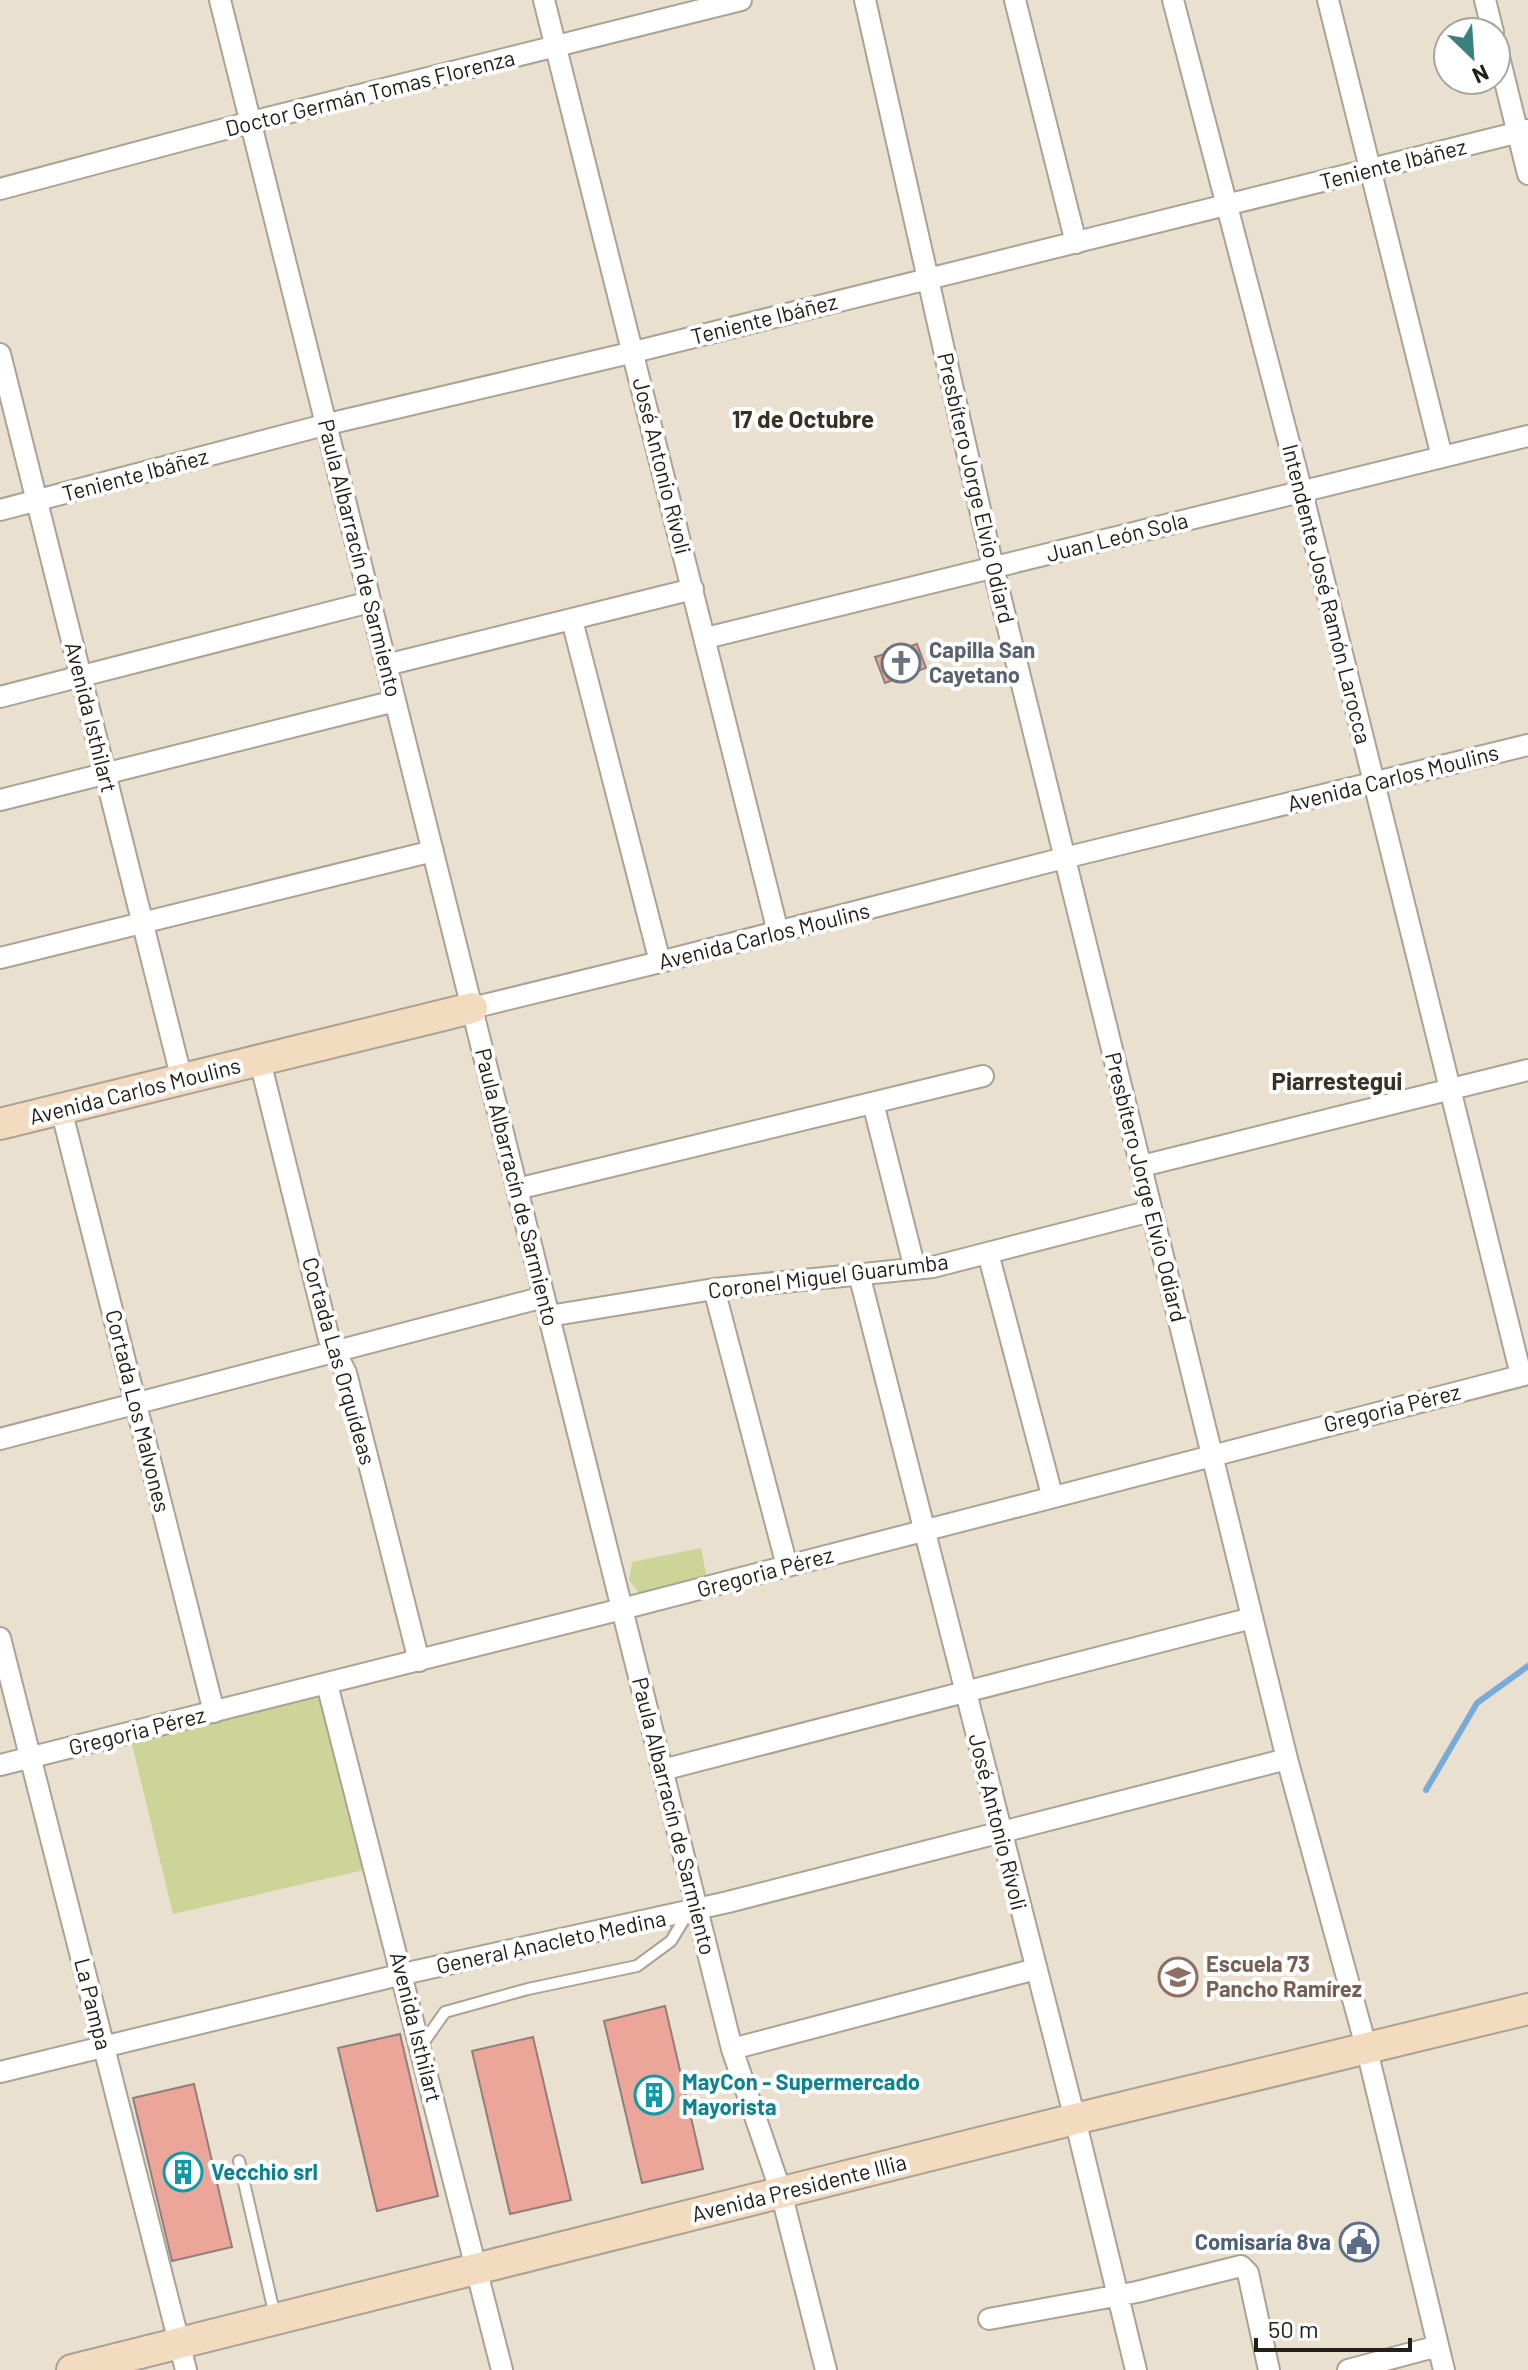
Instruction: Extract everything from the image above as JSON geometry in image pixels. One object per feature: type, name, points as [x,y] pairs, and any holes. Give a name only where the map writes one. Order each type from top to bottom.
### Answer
[{"type":"main road","name":"Avenida Carlos Moulins","points":[[0,1124],[472,1008]]},
{"type":"main road","name":"Avenida Presidente Illia","points":[[72,2370],[183,2356],[276,2318],[1528,2009]]},
{"type":"street","name":"Paula Albarracín de Sarmiento","points":[[220,0],[662,1770],[693,1910],[732,2049],[781,2192],[826,2370]]},
{"type":"street","name":"José Antonio Rívoli","points":[[544,0],[778,932]]},
{"type":"street","name":"Doctor Germán Tomas Florenza","points":[[0,189],[251,122],[741,0]]},
{"type":"street","name":"Presbítero Jorge Elvio Odiard","points":[[865,0],[993,567],[1064,858],[1287,1759],[1367,2050],[1444,2370]]},
{"type":"street","points":[[1015,0],[1076,243]]},
{"type":"street","name":"Intendente José Ramón Larocca","points":[[1173,0],[1302,492],[1524,1374]]},
{"type":"street","points":[[1328,0],[1442,457]]},
{"type":"street","points":[[1512,96],[1523,131],[1528,174]]},
{"type":"street","name":"Teniente Ibáñez","points":[[0,510],[328,424],[634,352],[1523,131]]},
{"type":"street","name":"Avenida Isthilart","points":[[0,354],[182,1080]]},
{"type":"street","name":"Juan León Sola","points":[[706,638],[1528,436]]},
{"type":"street","points":[[386,665],[693,589]]},
{"type":"street","points":[[0,697],[370,602]]},
{"type":"street","points":[[572,620],[660,962]]},
{"type":"street","points":[[0,800],[395,701]]},
{"type":"street","name":"Avenida Carlos Moulins","points":[[472,1008],[1064,858],[1528,745]]},
{"type":"street","points":[[0,958],[433,851]]},
{"type":"street","name":"Cortada Las Orquídeas","points":[[260,1061],[329,1339],[346,1373],[419,1661]]},
{"type":"street","points":[[1142,1166],[1528,1070]]},
{"type":"street","points":[[517,1189],[983,1076]]},
{"type":"street","points":[[873,1103],[915,1269]]},
{"type":"street","name":"Cortada Los Malvones","points":[[61,1109],[214,1712]]},
{"type":"street","name":"Coronel Miguel Guarumba","points":[[0,1439],[335,1350],[546,1306],[915,1269],[1151,1211]]},
{"type":"street","points":[[988,1253],[1052,1495]]},
{"type":"street","name":"José Antonio Rívoli","points":[[859,1274],[1136,2370]]},
{"type":"street","points":[[714,1289],[787,1566]]},
{"type":"street","name":"Gregoria Pérez","points":[[0,1765],[622,1609],[1524,1374]]},
{"type":"street","points":[[662,1770],[1252,1618]]},
{"type":"street","name":"La Pampa","points":[[0,1638],[183,2356]]},
{"type":"street","name":"Avenida Isthilart","points":[[327,1684],[502,2370]]},
{"type":"street","name":"General Anacleto Medina","points":[[0,2072],[403,1974],[693,1910],[1287,1759]]},
{"type":"street","points":[[732,2049],[1036,1969]]},
{"type":"street","points":[[989,2319],[1118,2295],[1241,2266],[1248,2273],[1269,2370]]},
{"type":"street","points":[[1348,2370],[1438,2346]]},
{"type":"lane","points":[[421,2046],[445,2012],[528,1989],[637,1966],[671,1941],[693,1910]]},
{"type":"lane","points":[[239,2161],[276,2318]]},
{"type":"green space","points":[[701,1548],[707,1580],[639,1593],[629,1580],[632,1562]]},
{"type":"green space","points":[[321,1697],[364,1870],[173,1914],[132,1744]]},
{"type":"building","name":"Capilla San Cayetano","points":[[917,644],[926,668],[885,683],[875,657]]},
{"type":"building","name":"MayCon - Supermercado Mayorista","points":[[665,2006],[703,2169],[642,2183],[604,2021]]},
{"type":"building","points":[[400,2034],[438,2196],[377,2211],[338,2048]]},
{"type":"building","points":[[533,2037],[571,2200],[510,2214],[472,2051]]},
{"type":"building","name":"Vecchio srl","points":[[194,2084],[232,2247],[172,2261],[133,2098]]},
{"type":"waterway","points":[[1426,1790],[1477,1703],[1528,1666]]},
{"type":"place","name":"Capilla San Cayetano","points":[[901,663]]},
{"type":"place","name":"Escuela 73 Pancho Ramírez","points":[[1178,1977]]},
{"type":"place","name":"MayCon - Supermercado Mayorista","points":[[654,2095]]},
{"type":"place","name":"Vecchio srl","points":[[183,2172]]},
{"type":"place","name":"Comisaría 8va","points":[[1359,2242]]},
{"type":"district","name":"17 de Octubre","points":[[803,420]]},
{"type":"district","name":"Piarrestegui","points":[[1337,1082]]}]
